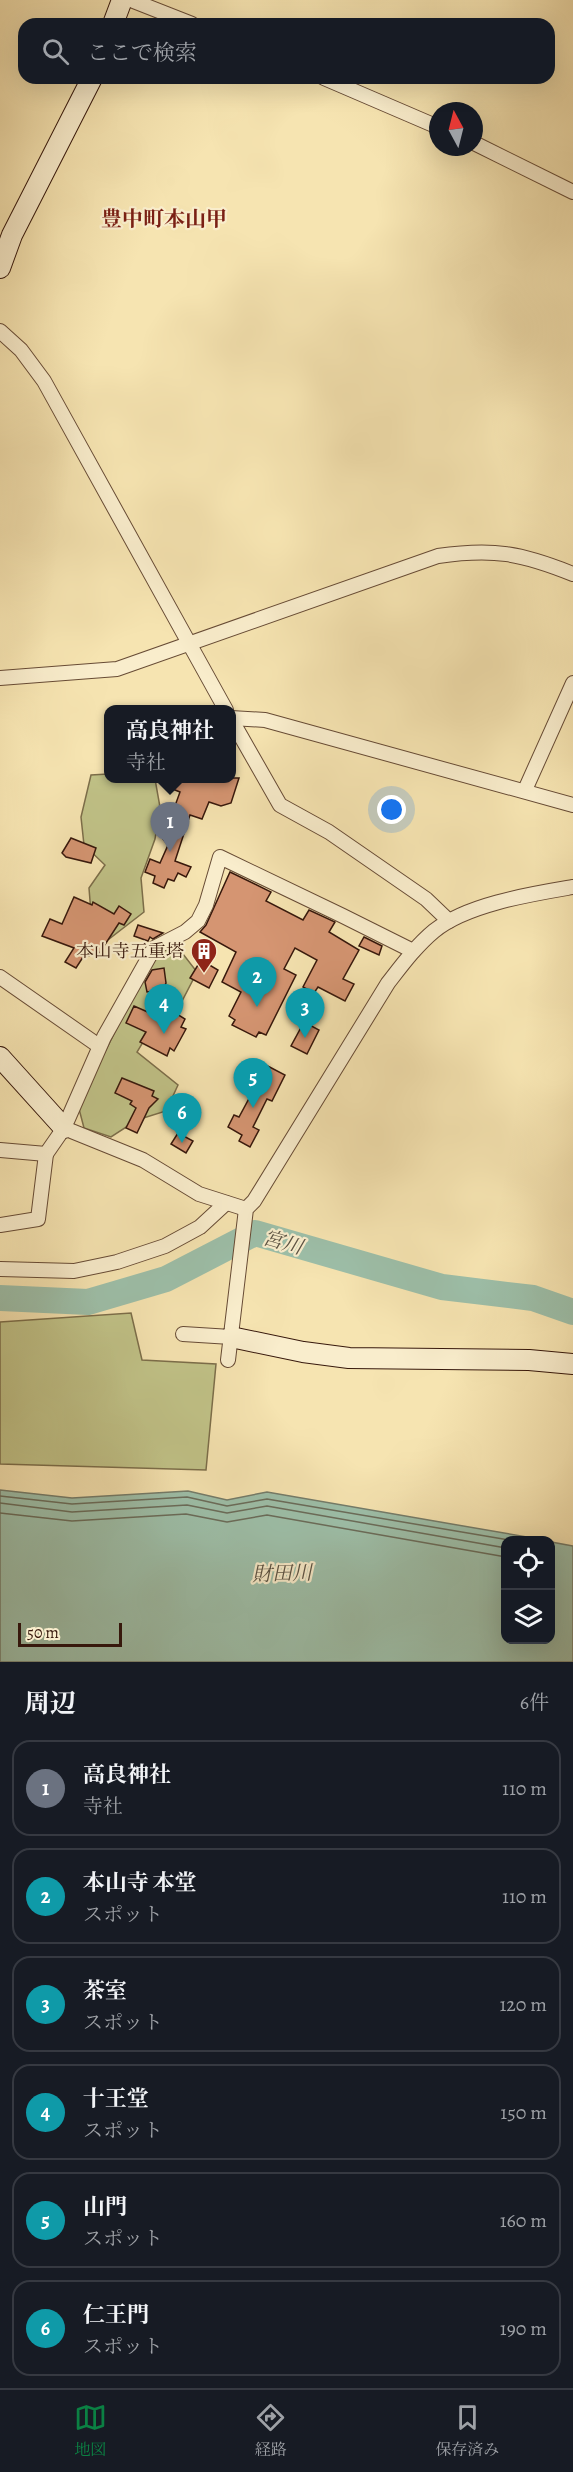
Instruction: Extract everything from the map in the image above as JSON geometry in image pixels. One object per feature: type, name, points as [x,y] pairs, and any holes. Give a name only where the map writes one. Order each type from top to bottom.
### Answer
[{"type":"street","points":[[115,18],[122,0]]},
{"type":"street","points":[[131,0],[177,18]]},
{"type":"street","points":[[0,268],[12,235],[89,84]]},
{"type":"street","points":[[338,84],[429,124]]},
{"type":"street","points":[[483,147],[573,192]]},
{"type":"street","points":[[0,331],[21,350],[44,381],[192,643],[223,705]]},
{"type":"street","points":[[0,678],[117,669],[438,556],[470,552],[508,553],[573,574]]},
{"type":"street","points":[[525,790],[573,683]]},
{"type":"street","points":[[236,719],[265,720],[573,805]]},
{"type":"street","points":[[236,728],[280,805],[329,832],[426,899],[449,921]]},
{"type":"street","points":[[0,1225],[38,1219],[46,1154],[64,1128],[99,1046],[154,948],[185,933],[198,921],[206,905],[220,858],[413,951]]},
{"type":"street","points":[[228,1360],[246,1213],[368,1015],[413,951],[434,931],[449,921],[498,903],[573,887]]},
{"type":"street","points":[[0,977],[99,1046]]},
{"type":"street","points":[[0,1057],[64,1128],[143,1160],[199,1194],[246,1213]]},
{"type":"street","points":[[0,1150],[46,1154]]},
{"type":"street","points":[[0,1269],[74,1271],[117,1262],[165,1246],[200,1227],[226,1203]]},
{"type":"street","points":[[183,1334],[231,1337],[303,1352],[349,1358],[529,1360],[573,1364]]},
{"type":"green space","points":[[104,774],[104,783],[156,783],[160,807],[155,839],[141,878],[144,912],[109,939],[92,926],[89,888],[105,865],[84,845],[81,817],[91,775]]},
{"type":"green space","points":[[176,945],[197,972],[180,1005],[155,1022],[137,1052],[178,1085],[166,1111],[137,1120],[111,1137],[84,1128],[78,1105],[155,953]]},
{"type":"green space","points":[[131,1313],[142,1360],[216,1364],[206,1470],[0,1464],[0,1322]]},
{"type":"water","name":"財田川","points":[[0,1490],[72,1498],[188,1491],[227,1500],[267,1492],[521,1536],[501,1536],[501,1644],[555,1644],[555,1543],[573,1546],[573,1662],[0,1662]]},
{"type":"building","points":[[236,778],[239,778],[231,803],[221,806],[209,802],[202,819],[190,815],[175,861],[191,867],[186,877],[178,873],[174,881],[168,879],[164,888],[153,883],[155,876],[145,872],[150,859],[160,863],[168,845],[163,839],[180,792],[170,788],[172,783],[236,783]]},
{"type":"building","points":[[71,838],[96,848],[91,863],[66,857],[62,853]]},
{"type":"building","points":[[230,872],[271,892],[266,901],[303,920],[309,910],[335,922],[329,932],[359,950],[343,979],[354,984],[345,1001],[318,987],[314,993],[303,987],[317,960],[295,948],[284,969],[296,975],[266,1035],[259,1032],[256,1037],[232,1025],[235,1020],[229,1016],[241,992],[222,982],[236,952],[200,932],[206,925]]},
{"type":"building","points":[[74,897],[92,905],[93,902],[114,914],[119,906],[131,914],[124,925],[119,923],[97,957],[91,953],[89,956],[85,954],[76,968],[65,962],[74,948],[42,936],[50,919],[62,924]]},
{"type":"building","points":[[138,925],[163,933],[153,939],[150,937],[148,941],[134,936]]},
{"type":"building","points":[[364,937],[382,946],[379,955],[359,946]]},
{"type":"building","name":"本山寺五重塔","points":[[201,960],[218,970],[209,988],[190,978]]},
{"type":"building","points":[[164,968],[166,983],[162,990],[147,992],[145,982],[152,970]]},
{"type":"building","points":[[134,1006],[166,1020],[172,1011],[185,1019],[181,1027],[186,1029],[174,1051],[170,1048],[167,1056],[140,1042],[146,1032],[126,1023]]},
{"type":"building","points":[[304,1022],[319,1030],[307,1054],[291,1046]]},
{"type":"building","points":[[260,1062],[285,1075],[272,1101],[267,1099],[253,1127],[259,1130],[250,1147],[239,1141],[242,1135],[228,1127],[234,1115],[239,1117],[253,1091],[246,1088],[250,1082],[245,1080],[253,1066],[256,1068]]},
{"type":"building","points":[[122,1078],[154,1091],[152,1096],[158,1099],[149,1108],[137,1133],[126,1128],[136,1108],[130,1104],[132,1101],[115,1093]]},
{"type":"building","points":[[178,1133],[193,1141],[186,1153],[171,1144]]},
{"type":"waterway","name":"宮川","points":[[0,1298],[88,1302],[166,1279],[255,1233],[442,1287],[533,1298],[573,1312]]},
{"type":"place","name":"高良神社","points":[[170,852]]},
{"type":"place","name":"本山寺五重塔","points":[[204,974]]},
{"type":"place","name":"本山寺 本堂","points":[[257,1007]]},
{"type":"place","name":"十王堂","points":[[164,1034]]},
{"type":"place","name":"茶室","points":[[305,1038]]},
{"type":"place","name":"山門","points":[[253,1108]]},
{"type":"place","name":"仁王門","points":[[182,1143]]},
{"type":"district","name":"豊中町本山甲","points":[[164,219]]}]
